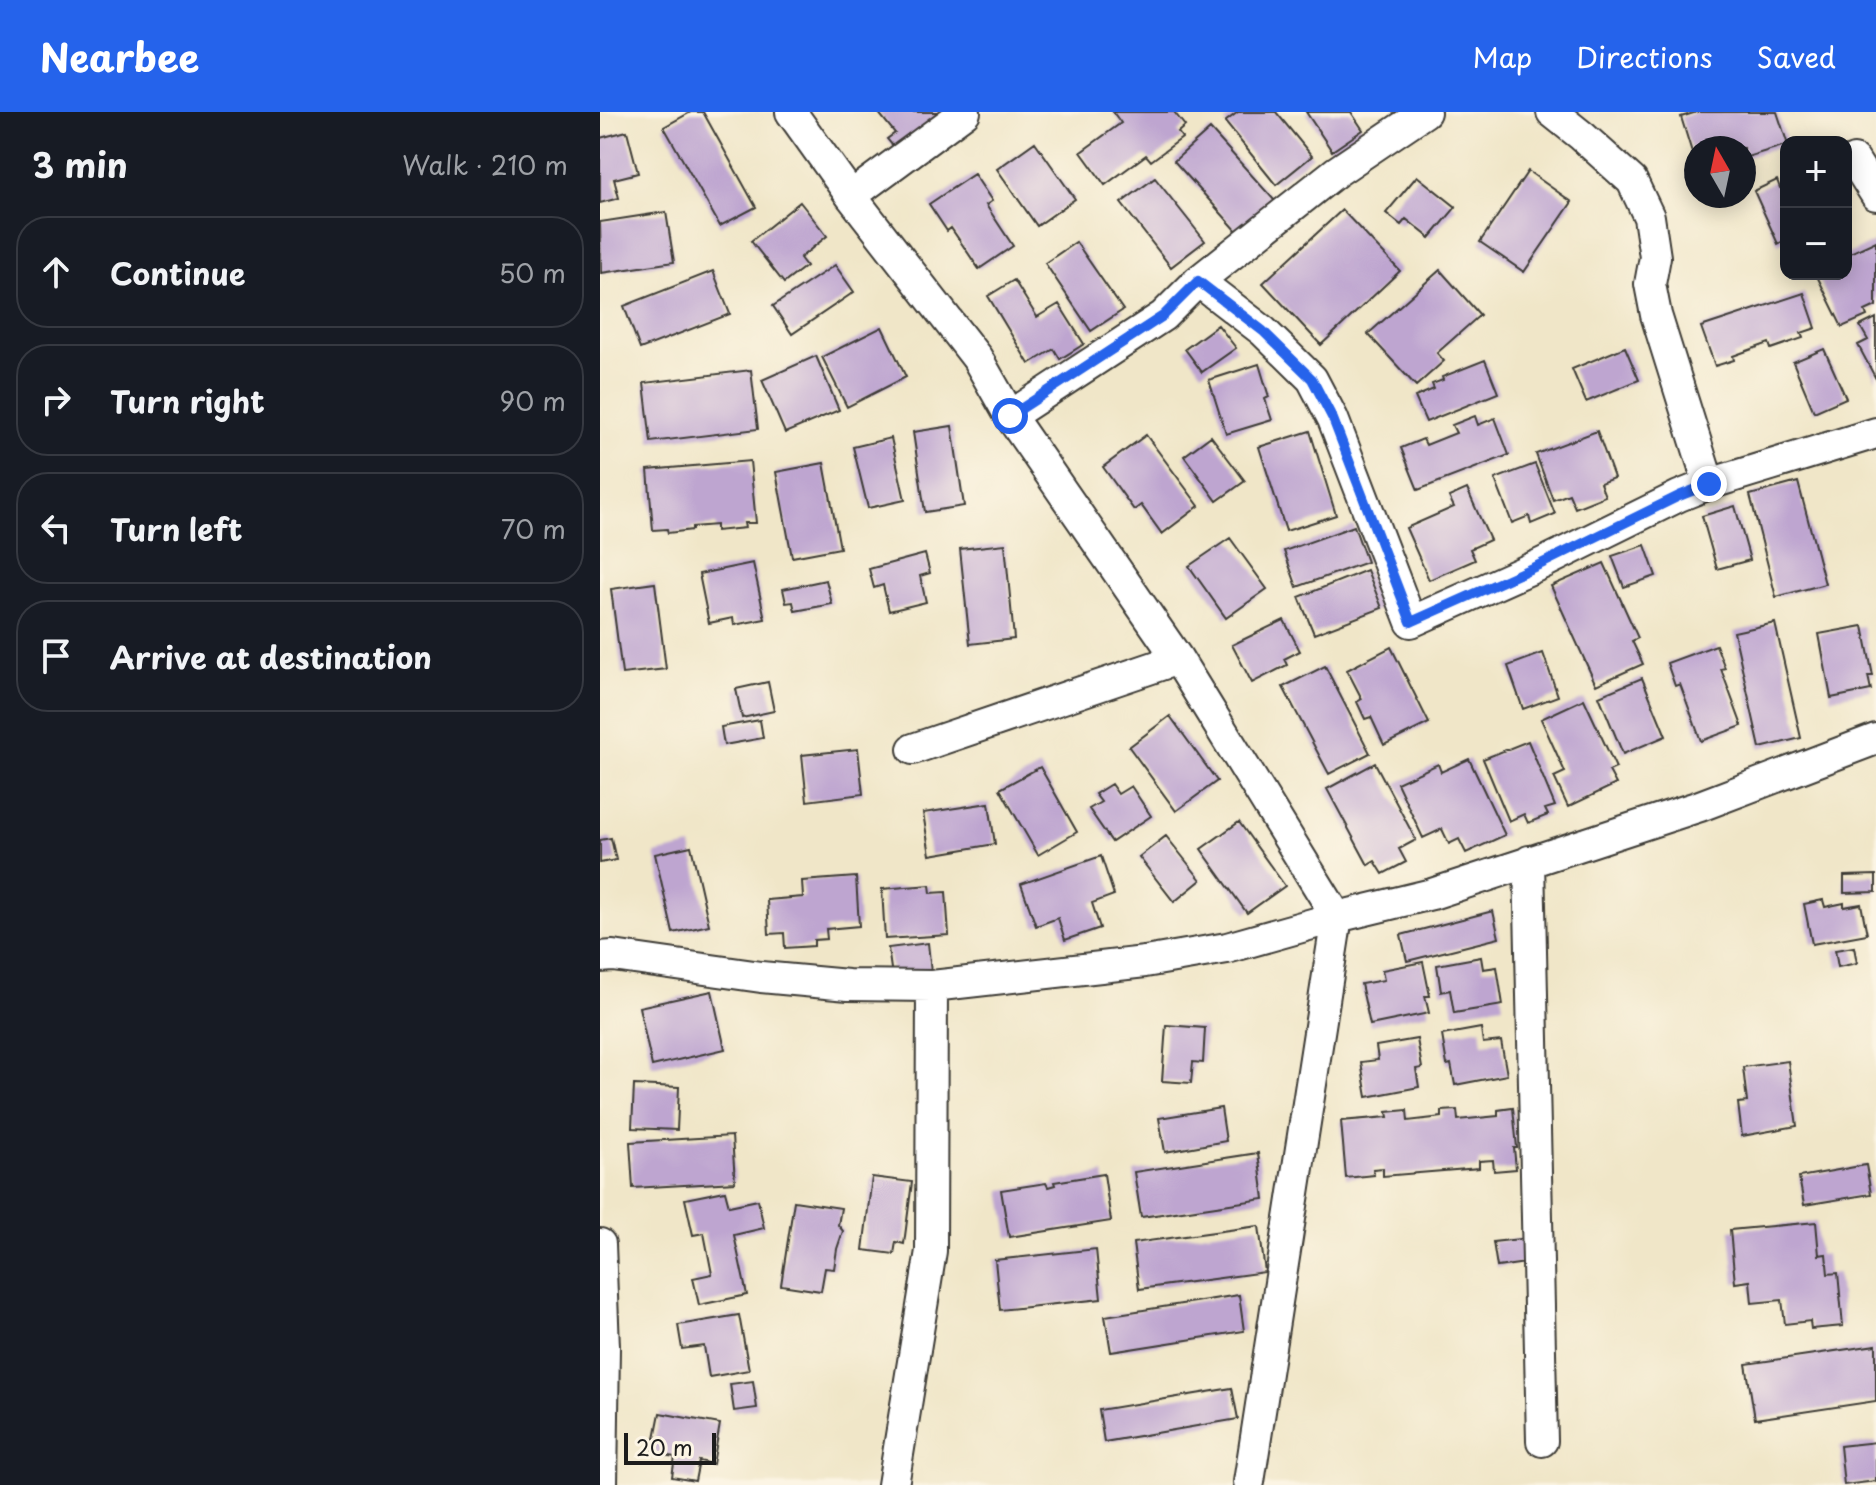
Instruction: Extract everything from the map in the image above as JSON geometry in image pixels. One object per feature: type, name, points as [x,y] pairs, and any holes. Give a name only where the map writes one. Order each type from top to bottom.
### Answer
[{"type":"street","points":[[791,112],[851,196],[977,358],[1010,416],[1178,659],[1337,917],[1249,1482]]},
{"type":"street","points":[[851,196],[965,112]]},
{"type":"street","points":[[1010,416],[1163,316],[1198,281],[1336,172],[1425,112]]},
{"type":"street","points":[[1552,112],[1632,181],[1649,217],[1655,257],[1650,284],[1656,315],[1709,484]]},
{"type":"street","points":[[1854,160],[1876,195]]},
{"type":"street","points":[[1198,281],[1263,331],[1312,379],[1333,419],[1411,622],[1541,564],[1679,496],[1876,433]]},
{"type":"street","points":[[913,749],[1178,659]]},
{"type":"street","points":[[600,957],[613,956],[761,977],[848,985],[932,986],[1200,953],[1432,894],[1700,806],[1876,739]]},
{"type":"street","points":[[1529,861],[1542,1441]]},
{"type":"street","points":[[893,1485],[931,1251],[932,986]]},
{"type":"street","points":[[600,1244],[602,1485]]},
{"type":"building","points":[[691,112],[703,112],[756,207],[720,226],[664,127]]},
{"type":"building","points":[[878,112],[942,112],[903,158],[887,139],[895,133]]},
{"type":"building","points":[[1113,112],[1174,112],[1185,126],[1178,132],[1182,138],[1151,161],[1146,155],[1105,185],[1081,152],[1121,123]]},
{"type":"building","points":[[1238,112],[1276,112],[1312,156],[1276,185],[1225,122]]},
{"type":"building","points":[[1306,112],[1351,112],[1363,130],[1332,151]]},
{"type":"building","points":[[1697,112],[1777,112],[1785,136],[1780,136],[1780,147],[1756,154],[1756,136],[1687,136],[1681,117]]},
{"type":"building","points":[[1210,129],[1283,210],[1247,242],[1174,161]]},
{"type":"building","points":[[627,131],[638,173],[614,179],[619,198],[600,203],[600,138]]},
{"type":"building","points":[[1035,142],[1075,199],[1037,226],[997,169]]},
{"type":"building","points":[[1528,171],[1572,202],[1524,272],[1480,242]]},
{"type":"building","points":[[974,174],[992,201],[986,205],[1013,246],[979,269],[951,228],[947,231],[929,204]]},
{"type":"building","points":[[1417,176],[1456,207],[1430,238],[1406,219],[1401,225],[1386,213]]},
{"type":"building","points":[[1155,178],[1205,241],[1171,267],[1121,203]]},
{"type":"building","points":[[1777,180],[1780,188],[1778,244],[1756,195],[1756,190]]},
{"type":"building","points":[[800,202],[827,236],[800,258],[806,266],[784,283],[751,241]]},
{"type":"building","points":[[1342,210],[1400,271],[1321,345],[1263,283]]},
{"type":"building","points":[[666,212],[674,262],[601,273],[600,222]]},
{"type":"building","points":[[1876,241],[1876,306],[1865,311],[1867,316],[1842,327],[1819,280],[1852,280],[1852,252]]},
{"type":"building","points":[[1076,242],[1123,310],[1091,331],[1045,263]]},
{"type":"building","points":[[835,265],[854,292],[792,334],[773,306]]},
{"type":"building","points":[[1440,270],[1480,315],[1437,353],[1444,361],[1416,386],[1368,334]]},
{"type":"building","points":[[713,271],[730,314],[640,349],[624,306]]},
{"type":"building","points":[[1014,280],[1037,317],[1059,304],[1084,344],[1060,359],[1054,349],[1029,364],[988,296]]},
{"type":"building","points":[[1804,293],[1816,328],[1801,333],[1803,338],[1771,349],[1769,343],[1715,366],[1701,327]]},
{"type":"building","points":[[1876,318],[1876,379],[1858,345],[1868,340],[1860,326]]},
{"type":"building","points":[[1218,325],[1236,348],[1202,372],[1185,349]]},
{"type":"building","points":[[882,327],[906,377],[847,407],[822,357]]},
{"type":"building","points":[[1625,347],[1639,380],[1586,402],[1572,369]]},
{"type":"building","points":[[1824,349],[1846,398],[1814,412],[1793,362]]},
{"type":"building","points":[[816,356],[839,410],[785,433],[762,380]]},
{"type":"building","points":[[1485,360],[1498,393],[1426,422],[1415,397],[1434,389],[1432,384],[1443,380],[1442,377]]},
{"type":"building","points":[[1259,364],[1272,420],[1226,434],[1209,380]]},
{"type":"building","points":[[751,370],[758,429],[651,442],[644,383]]},
{"type":"building","points":[[1475,416],[1478,425],[1495,418],[1509,455],[1418,490],[1401,448],[1423,439],[1426,445],[1456,433],[1452,425]]},
{"type":"building","points":[[952,426],[964,506],[925,512],[913,432]]},
{"type":"building","points":[[1310,431],[1336,515],[1286,531],[1259,447]]},
{"type":"building","points":[[1597,431],[1614,478],[1600,483],[1605,496],[1575,508],[1569,494],[1553,500],[1536,454]]},
{"type":"building","points":[[1146,435],[1199,506],[1162,534],[1141,505],[1134,510],[1103,467]]},
{"type":"building","points":[[1211,436],[1245,481],[1217,501],[1184,456]]},
{"type":"building","points":[[891,438],[905,500],[868,508],[853,447]]},
{"type":"building","points":[[750,461],[756,523],[744,523],[745,528],[716,531],[716,525],[668,533],[667,529],[653,530],[648,470]]},
{"type":"building","points":[[824,463],[840,548],[792,557],[776,472]]},
{"type":"building","points":[[1535,464],[1555,514],[1531,524],[1529,516],[1512,523],[1495,479]]},
{"type":"building","points":[[1798,482],[1825,584],[1776,597],[1750,495]]},
{"type":"building","points":[[1467,489],[1490,540],[1470,549],[1475,560],[1429,580],[1406,528],[1454,507],[1449,497]]},
{"type":"building","points":[[1735,506],[1750,560],[1717,569],[1702,516]]},
{"type":"building","points":[[1354,526],[1367,562],[1297,587],[1284,551]]},
{"type":"building","points":[[1230,538],[1267,589],[1226,618],[1189,566]]},
{"type":"building","points":[[1005,544],[1014,639],[970,644],[960,549]]},
{"type":"building","points":[[1645,545],[1656,576],[1624,587],[1612,556]]},
{"type":"building","points":[[925,554],[930,573],[920,576],[926,602],[889,611],[883,585],[874,588],[869,569]]},
{"type":"building","points":[[753,563],[765,619],[734,625],[733,618],[709,623],[699,574]]},
{"type":"building","points":[[1604,563],[1638,638],[1632,641],[1643,664],[1596,685],[1551,586]]},
{"type":"building","points":[[1367,570],[1382,608],[1314,634],[1299,597]]},
{"type":"building","points":[[826,580],[832,604],[795,611],[793,602],[786,603],[783,589]]},
{"type":"building","points":[[655,583],[666,669],[622,674],[611,589]]},
{"type":"building","points":[[1284,620],[1300,651],[1284,659],[1287,665],[1252,683],[1232,645]]},
{"type":"building","points":[[1775,623],[1801,738],[1760,748],[1734,632]]},
{"type":"building","points":[[1863,626],[1873,676],[1868,676],[1871,690],[1831,698],[1819,634]]},
{"type":"building","points":[[1716,645],[1725,668],[1721,669],[1742,726],[1701,741],[1680,684],[1675,686],[1667,663]]},
{"type":"building","points":[[1391,647],[1429,723],[1384,745],[1371,717],[1365,719],[1357,702],[1362,699],[1347,670]]},
{"type":"building","points":[[1543,653],[1558,696],[1523,709],[1508,666]]},
{"type":"building","points":[[1325,666],[1370,753],[1329,774],[1283,687]]},
{"type":"building","points":[[1642,678],[1666,736],[1623,754],[1599,696]]},
{"type":"building","points":[[768,682],[774,711],[742,718],[736,689]]},
{"type":"building","points":[[1584,699],[1616,768],[1609,771],[1616,784],[1568,807],[1554,777],[1565,772],[1541,719]]},
{"type":"building","points":[[1170,716],[1217,781],[1176,811],[1129,747]]},
{"type":"building","points":[[760,720],[763,738],[724,745],[721,727]]},
{"type":"building","points":[[1528,741],[1555,806],[1545,809],[1548,815],[1528,823],[1524,814],[1509,821],[1483,759]]},
{"type":"building","points":[[858,749],[863,794],[807,801],[802,755]]},
{"type":"building","points":[[1469,759],[1505,835],[1466,853],[1459,839],[1449,844],[1442,829],[1423,838],[1397,783],[1438,764],[1441,772]]},
{"type":"building","points":[[1375,763],[1416,840],[1399,849],[1406,862],[1383,874],[1375,861],[1368,865],[1327,789]]},
{"type":"building","points":[[1040,767],[1077,832],[1038,855],[1000,789]]},
{"type":"building","points":[[1111,784],[1118,794],[1131,786],[1151,816],[1112,842],[1089,809],[1101,802],[1095,794]]},
{"type":"building","points":[[989,803],[995,844],[930,855],[923,813]]},
{"type":"building","points":[[1239,822],[1285,886],[1247,913],[1201,849]]},
{"type":"building","points":[[1166,836],[1201,880],[1174,902],[1139,857]]},
{"type":"building","points":[[611,838],[616,860],[600,863],[600,840]]},
{"type":"building","points":[[691,846],[709,925],[673,933],[655,854]]},
{"type":"building","points":[[1101,856],[1114,895],[1092,903],[1100,928],[1065,940],[1058,918],[1036,926],[1021,884]]},
{"type":"building","points":[[1876,875],[1876,892],[1844,893],[1844,876]]},
{"type":"building","points":[[856,877],[859,926],[826,929],[827,939],[814,940],[814,946],[785,948],[784,933],[769,934],[767,900],[803,897],[802,881]]},
{"type":"building","points":[[930,885],[931,893],[946,892],[949,935],[885,939],[882,889]]},
{"type":"building","points":[[1823,900],[1825,907],[1844,903],[1844,907],[1861,904],[1867,934],[1812,944],[1804,904]]},
{"type":"building","points":[[1493,911],[1499,938],[1407,961],[1401,935]]},
{"type":"building","points":[[928,943],[931,972],[892,976],[888,948]]},
{"type":"building","points":[[1854,947],[1857,963],[1838,967],[1835,950]]},
{"type":"building","points":[[1481,957],[1483,969],[1497,967],[1503,1005],[1454,1013],[1450,990],[1441,992],[1437,965]]},
{"type":"building","points":[[1423,962],[1430,996],[1425,996],[1429,1013],[1370,1025],[1361,984],[1384,980],[1382,970]]},
{"type":"building","points":[[712,991],[725,1049],[652,1066],[639,1007]]},
{"type":"building","points":[[1166,1025],[1205,1028],[1203,1063],[1193,1062],[1191,1083],[1162,1081]]},
{"type":"building","points":[[1481,1028],[1483,1043],[1501,1041],[1507,1075],[1455,1085],[1451,1064],[1447,1065],[1442,1035]]},
{"type":"building","points":[[1417,1039],[1422,1068],[1416,1069],[1419,1087],[1367,1097],[1361,1062],[1378,1060],[1376,1046]]},
{"type":"building","points":[[1788,1061],[1797,1126],[1742,1136],[1738,1103],[1747,1102],[1743,1067]]},
{"type":"building","points":[[634,1085],[679,1087],[677,1130],[632,1128]]},
{"type":"building","points":[[1221,1108],[1226,1141],[1165,1152],[1159,1118]]},
{"type":"building","points":[[1513,1108],[1516,1169],[1494,1171],[1493,1160],[1479,1161],[1479,1168],[1383,1176],[1383,1168],[1373,1169],[1374,1175],[1346,1178],[1341,1121],[1388,1117],[1387,1112],[1407,1110],[1408,1121],[1442,1117],[1442,1111],[1457,1110],[1458,1120],[1498,1116],[1498,1110]]},
{"type":"building","points":[[732,1136],[735,1182],[633,1188],[630,1142]]},
{"type":"building","points":[[1258,1153],[1264,1199],[1141,1217],[1134,1172]]},
{"type":"building","points":[[1866,1165],[1871,1194],[1804,1205],[1799,1177]]},
{"type":"building","points":[[1104,1174],[1111,1221],[1009,1237],[1001,1190],[1046,1183],[1048,1187],[1055,1185],[1054,1182]]},
{"type":"building","points":[[872,1177],[912,1182],[904,1244],[896,1242],[894,1254],[863,1250]]},
{"type":"building","points":[[725,1191],[729,1206],[758,1200],[764,1228],[734,1235],[747,1295],[699,1305],[693,1278],[712,1274],[704,1233],[693,1235],[685,1199]]},
{"type":"building","points":[[794,1201],[841,1208],[838,1225],[843,1231],[834,1269],[825,1268],[821,1291],[781,1285]]},
{"type":"building","points":[[1816,1222],[1819,1255],[1826,1254],[1828,1274],[1838,1273],[1843,1326],[1811,1329],[1810,1321],[1785,1324],[1782,1300],[1752,1303],[1750,1281],[1735,1283],[1730,1230]]},
{"type":"building","points":[[1259,1226],[1265,1272],[1139,1289],[1133,1243]]},
{"type":"building","points":[[1529,1238],[1533,1262],[1497,1267],[1493,1242]]},
{"type":"building","points":[[1096,1249],[1101,1299],[1000,1310],[995,1260]]},
{"type":"building","points":[[1239,1295],[1244,1331],[1111,1352],[1105,1316]]},
{"type":"building","points":[[739,1315],[749,1370],[709,1377],[704,1346],[682,1349],[678,1325]]},
{"type":"building","points":[[1876,1345],[1876,1401],[1755,1419],[1746,1364]]},
{"type":"building","points":[[753,1381],[757,1408],[734,1411],[730,1384]]},
{"type":"building","points":[[1232,1388],[1238,1419],[1104,1442],[1099,1410]]},
{"type":"building","points":[[660,1413],[720,1424],[713,1464],[699,1461],[695,1481],[672,1477],[675,1457],[652,1453]]},
{"type":"building","points":[[1876,1442],[1876,1481],[1844,1485],[1840,1446]]},
{"type":"route","points":[[1010,416],[1163,316],[1198,281],[1263,331],[1312,379],[1333,419],[1411,622],[1709,484]]}]
